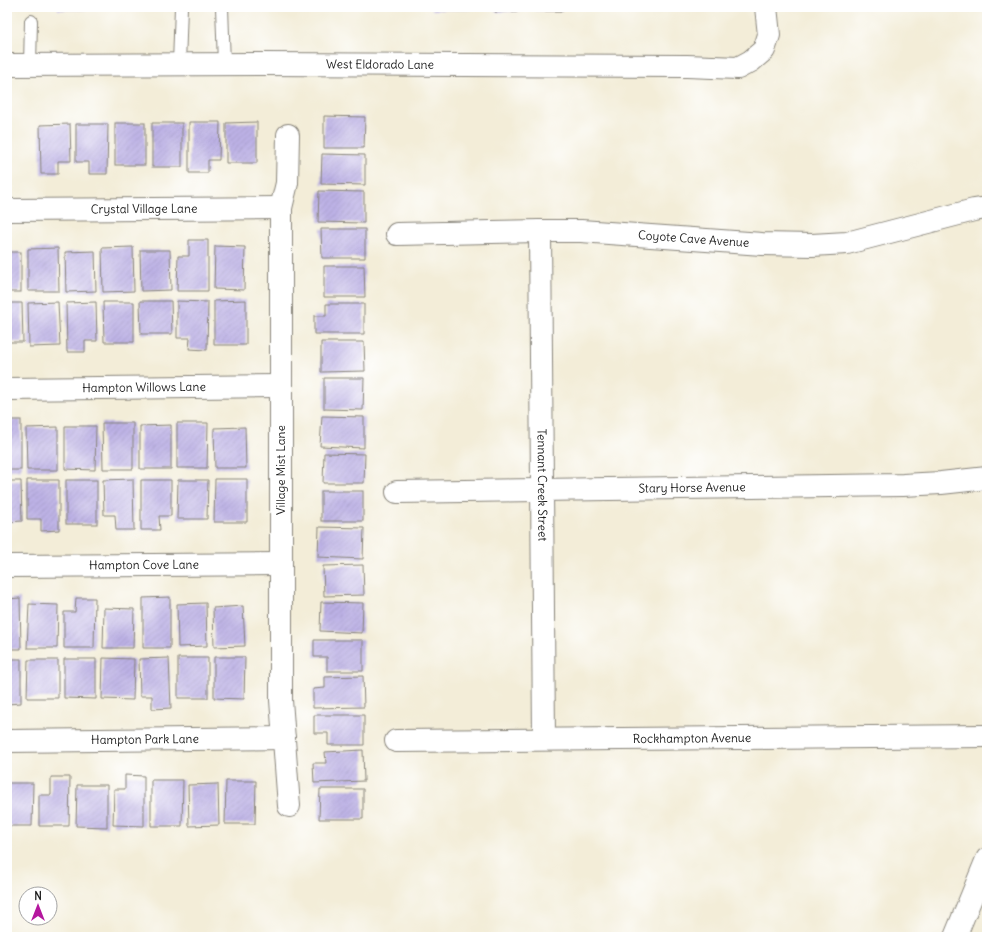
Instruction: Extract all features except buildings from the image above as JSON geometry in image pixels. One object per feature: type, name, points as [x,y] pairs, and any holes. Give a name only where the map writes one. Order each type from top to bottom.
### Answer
[{"type":"street","name":"West Eldorado Lane","points":[[7,65],[224,64],[679,66],[738,68],[764,50],[769,36],[766,7]]},
{"type":"street","name":"Village Mist Lane","points":[[288,135],[287,183],[281,208],[281,700],[289,806]]},
{"type":"street","name":"Crystal Village Lane","points":[[7,210],[281,208]]},
{"type":"street","name":"Coyote Cave Avenue","points":[[397,234],[581,231],[762,244],[812,245],[847,243],[987,208]]},
{"type":"street","name":"Tennant Creek Street","points":[[540,231],[544,739]]},
{"type":"street","name":"Hampton Willows Lane","points":[[7,389],[281,386]]},
{"type":"street","name":"Stary Horse Avenue","points":[[397,492],[903,486],[987,478]]},
{"type":"street","name":"Hampton Cove Lane","points":[[7,566],[281,564]]},
{"type":"street","name":"Rockhampton Avenue","points":[[396,741],[987,736]]},
{"type":"street","name":"Hampton Park Lane","points":[[7,741],[284,738]]},
{"type":"street","points":[[955,937],[987,859]]},
{"type":"lane","points":[[179,64],[181,7]]},
{"type":"lane","points":[[222,7],[224,64]]},
{"type":"lane","points":[[30,65],[31,22]]}]
